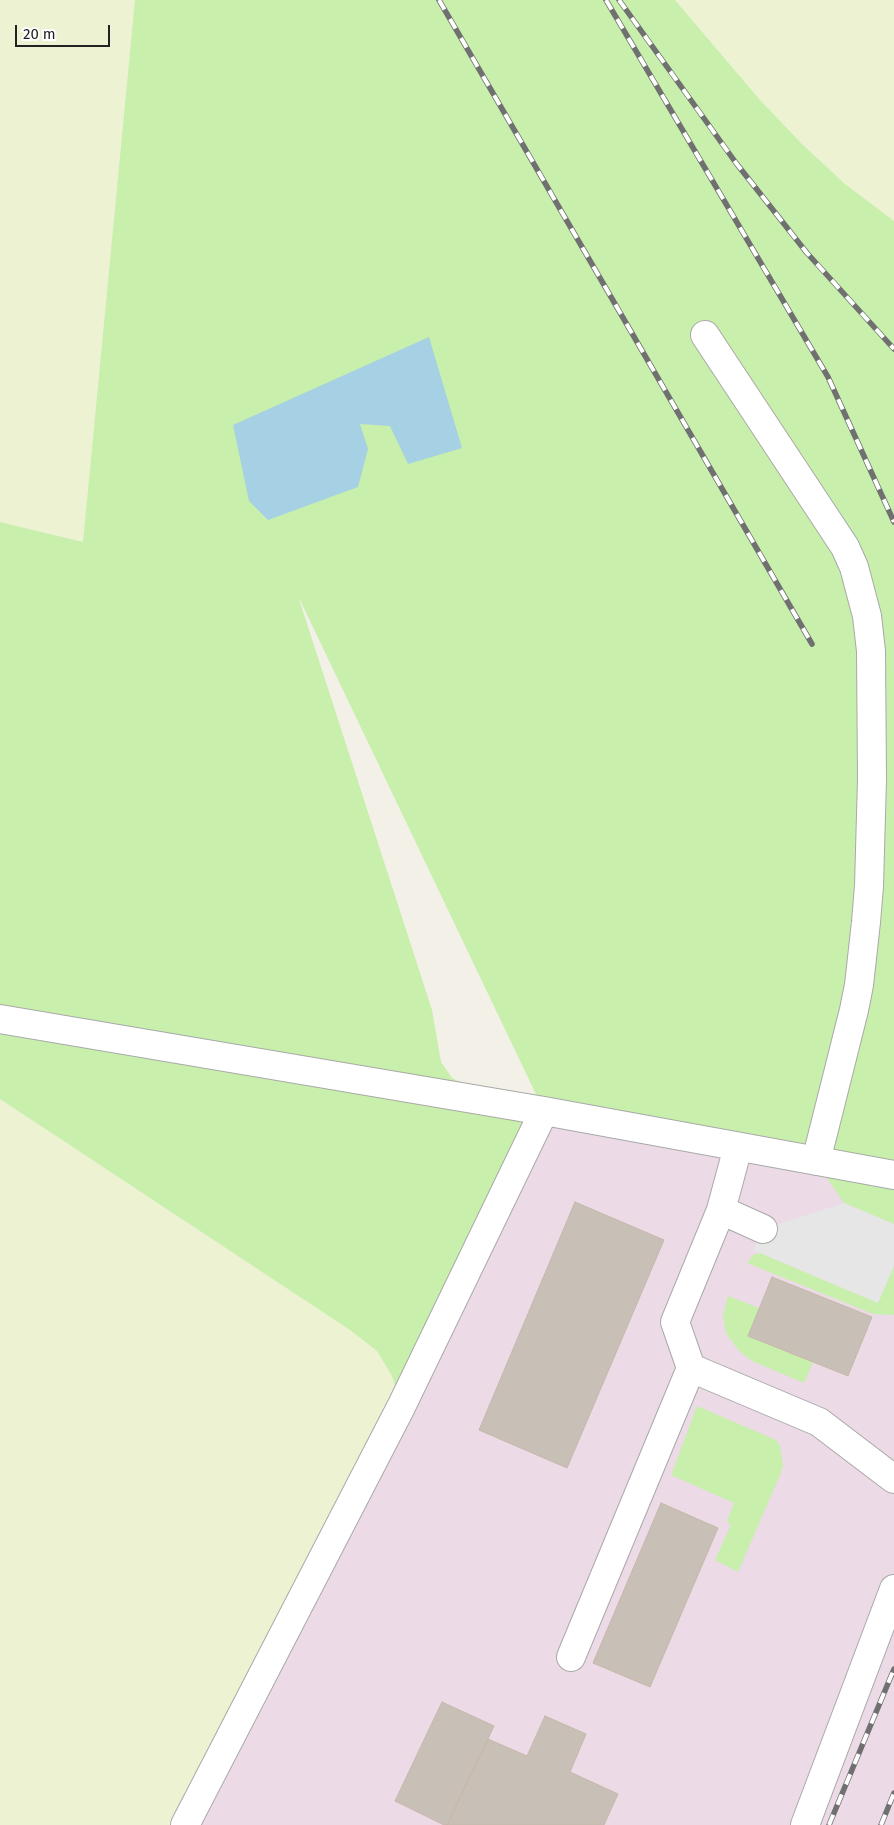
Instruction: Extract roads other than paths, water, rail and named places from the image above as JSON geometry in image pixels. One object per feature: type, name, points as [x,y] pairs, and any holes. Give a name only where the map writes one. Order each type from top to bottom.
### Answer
[{"type":"street","points":[[706,335],[845,547],[860,586],[872,651],[872,789],[869,886],[862,958],[854,1010],[816,1162]]},
{"type":"street","points":[[0,1019],[544,1111],[894,1175]]},
{"type":"street","points":[[185,1825],[402,1407],[544,1111]]},
{"type":"street","points":[[571,1657],[691,1368],[675,1322],[720,1210],[738,1147]]},
{"type":"street","points":[[720,1210],[763,1229]]},
{"type":"street","points":[[691,1368],[819,1422],[894,1479]]},
{"type":"street","points":[[805,1825],[894,1588]]},
{"type":"water","points":[[429,337],[462,448],[408,464],[390,426],[360,424],[368,449],[358,487],[268,520],[249,501],[233,425]]},
{"type":"railway","points":[[439,0],[812,644]]},
{"type":"railway","points":[[606,0],[828,377],[894,522]]},
{"type":"railway","points":[[619,0],[736,163],[807,253],[894,349]]},
{"type":"railway","points":[[829,1825],[894,1669]]},
{"type":"railway","points":[[881,1825],[894,1793]]}]
